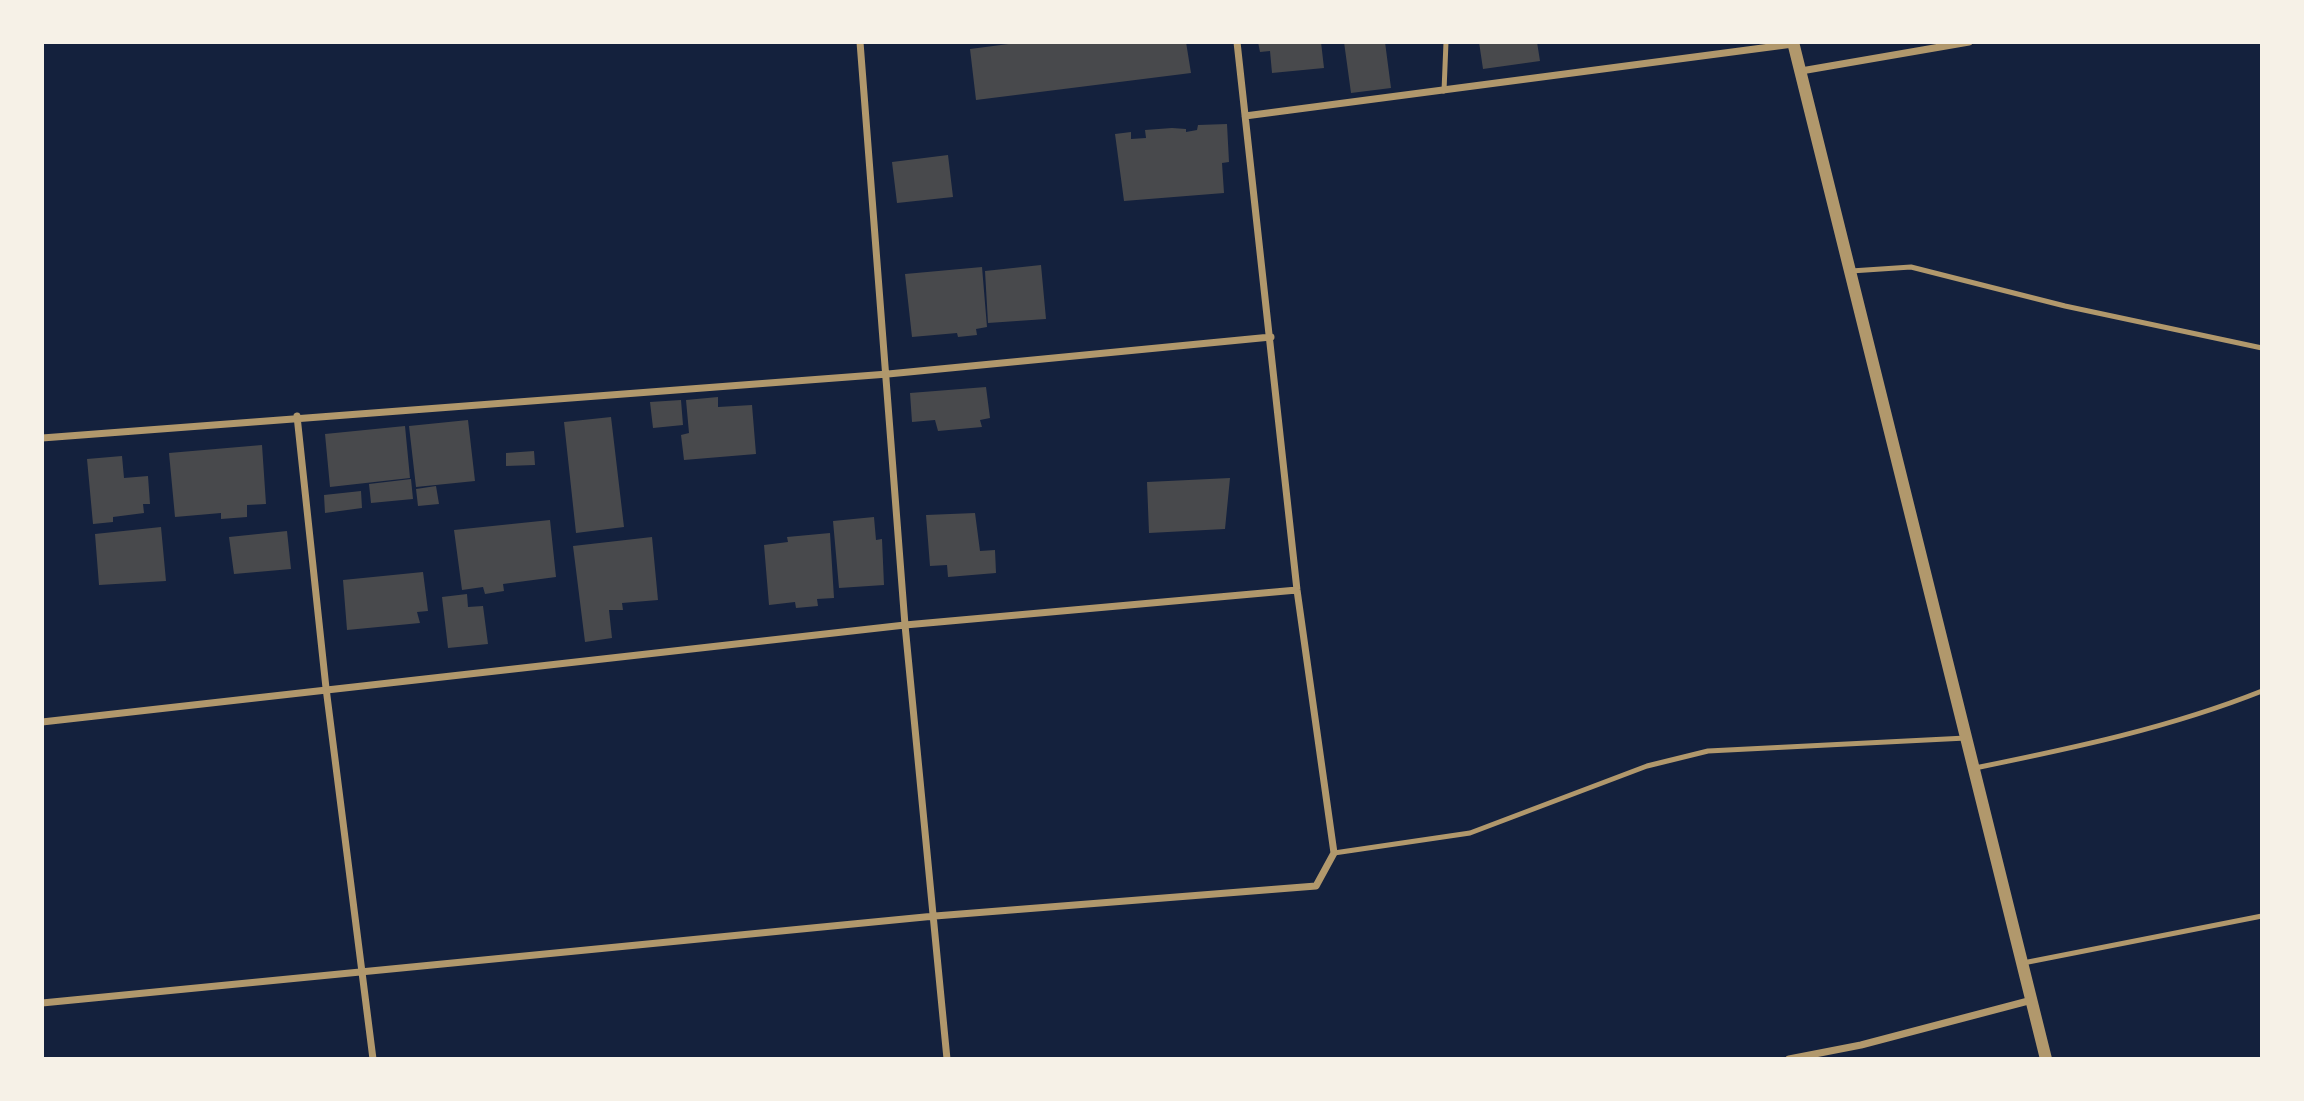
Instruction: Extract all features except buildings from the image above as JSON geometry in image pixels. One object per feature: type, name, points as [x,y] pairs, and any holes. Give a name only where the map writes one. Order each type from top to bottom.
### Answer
[{"type":"street","points":[[860,42],[888,373],[905,625],[947,1059]]},
{"type":"street","points":[[42,1003],[934,916],[1316,886],[1334,853],[1297,590],[1237,42]]},
{"type":"street","points":[[1801,71],[1969,42]]},
{"type":"street","points":[[1245,116],[1793,43],[2046,1059]]},
{"type":"street","points":[[42,438],[297,416],[888,373],[1271,337]]},
{"type":"street","points":[[297,416],[326,688],[373,1059]]},
{"type":"street","points":[[42,722],[905,625],[1297,590]]},
{"type":"street","points":[[1789,1059],[1861,1045],[2032,1000]]},
{"type":"lane","points":[[1444,91],[1446,42]]},
{"type":"lane","points":[[1848,271],[1910,267],[2065,306],[2262,348]]},
{"type":"lane","points":[[1974,768],[2102,743],[2214,710],[2262,691]]},
{"type":"lane","points":[[1334,853],[1470,834],[1647,766],[1708,751],[1966,737]]},
{"type":"lane","points":[[2023,963],[2262,916]]}]
